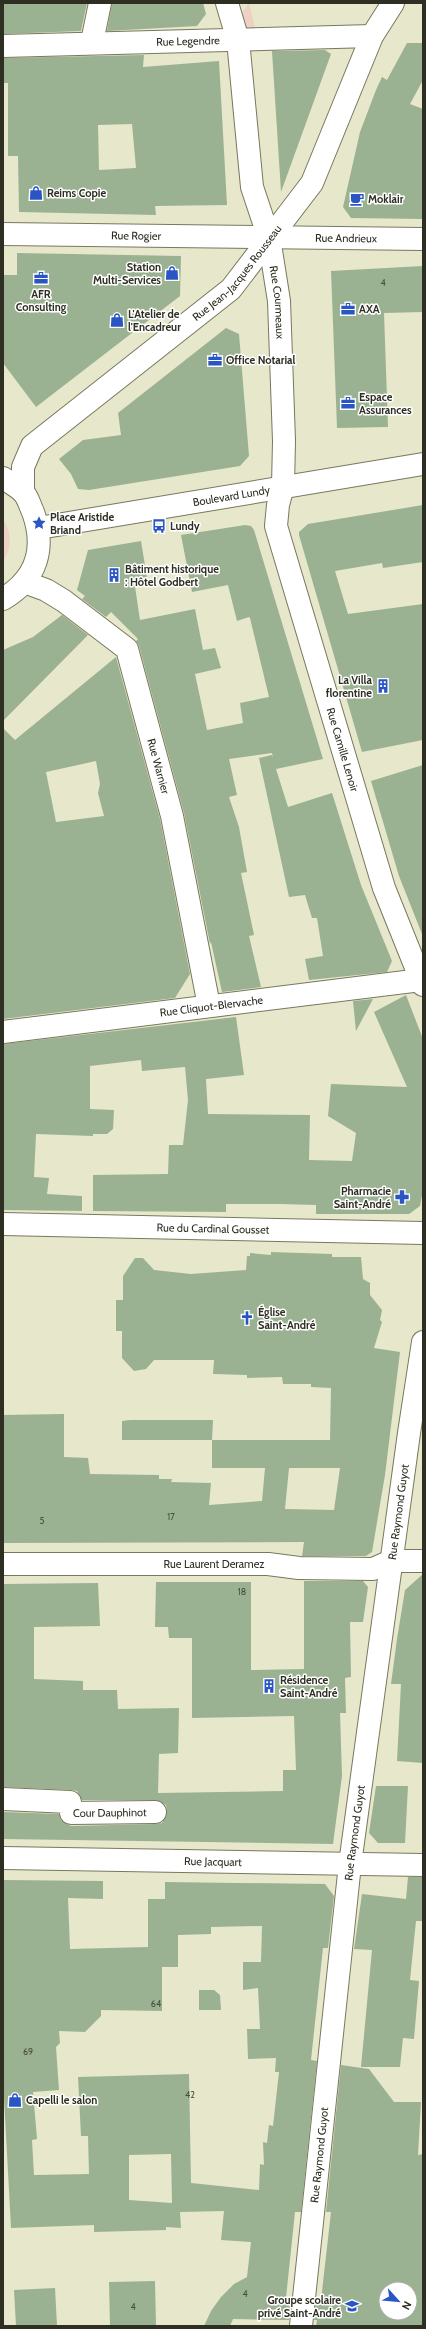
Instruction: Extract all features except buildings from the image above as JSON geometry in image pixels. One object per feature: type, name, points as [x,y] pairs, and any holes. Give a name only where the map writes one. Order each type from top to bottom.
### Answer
[{"type":"street","points":[[92,42],[100,3]]},
{"type":"street","name":"Rue Courmeaux","points":[[227,3],[238,40],[252,187],[269,238],[279,300],[284,441],[283,486]]},
{"type":"street","name":"Rue Jean-Jacques Rousseau","points":[[24,492],[24,467],[32,446],[231,289],[312,183],[372,36],[393,3]]},
{"type":"street","name":"Rue Legendre","points":[[3,46],[92,42],[372,36]]},
{"type":"street","name":"Rue Rogier","points":[[3,234],[269,238]]},
{"type":"street","name":"Rue Andrieux","points":[[269,238],[423,239]]},
{"type":"street","name":"Boulevard Lundy","points":[[39,528],[283,486],[423,464]]},
{"type":"street","points":[[3,478],[24,492],[39,528],[38,550],[33,570],[24,582],[3,599]]},
{"type":"street","name":"Rue Camille Lenoir","points":[[283,486],[278,505],[276,526],[384,888],[422,983]]},
{"type":"street","name":"Rue Warnier","points":[[24,582],[46,590],[127,649],[172,816],[209,1006]]},
{"type":"street","name":"Rue Cliquot-Blervache","points":[[3,1032],[209,1006],[422,983]]},
{"type":"street","name":"Rue du Cardinal Gousset","points":[[3,1224],[423,1233]]},
{"type":"street","name":"Rue Raymond Guyot","points":[[301,2326],[350,1864],[391,1561],[423,1342]]},
{"type":"street","name":"Rue Laurent Deramez","points":[[3,1564],[268,1564],[298,1568],[373,1569],[391,1561],[423,1561]]},
{"type":"street","name":"Cour Dauphinot","points":[[3,1799],[70,1802],[71,1813],[155,1812]]},
{"type":"street","name":"Rue Jacquart","points":[[3,1858],[423,1865]]},
{"type":"shaded area","points":[[249,3],[255,28],[238,30],[235,23]]},
{"type":"shaded area","points":[[3,519],[8,530],[10,540],[8,551],[3,561]]},
{"type":"place","name":"Reims Copie","points":[[36,193]]},
{"type":"place","name":"Moklair","points":[[357,199]]},
{"type":"place","name":"Station Multi-Services","points":[[172,273]]},
{"type":"place","name":"AFR Consulting","points":[[41,278]]},
{"type":"place","name":"AXA","points":[[348,309]]},
{"type":"place","name":"L'Atelier de l'Encadreur","points":[[117,320]]},
{"type":"place","name":"Office Notarial","points":[[215,360]]},
{"type":"place","name":"Espace Assurances","points":[[348,403]]},
{"type":"place","name":"Place Aristide Briand","points":[[39,523]]},
{"type":"place","name":"Lundy","points":[[159,526]]},
{"type":"place","name":"Bâtiment historique : Hôtel Godbert","points":[[114,575]]},
{"type":"place","name":"La Villa florentine","points":[[383,686]]},
{"type":"place","name":"Pharmacie Saint-André","points":[[402,1197]]},
{"type":"place","name":"Église Saint-André","points":[[247,1318]]},
{"type":"place","name":"Résidence Saint-André","points":[[269,1686]]},
{"type":"place","name":"Capelli le salon","points":[[15,2100]]},
{"type":"place","name":"Groupe scolaire privé Saint-André","points":[[352,2306]]}]
